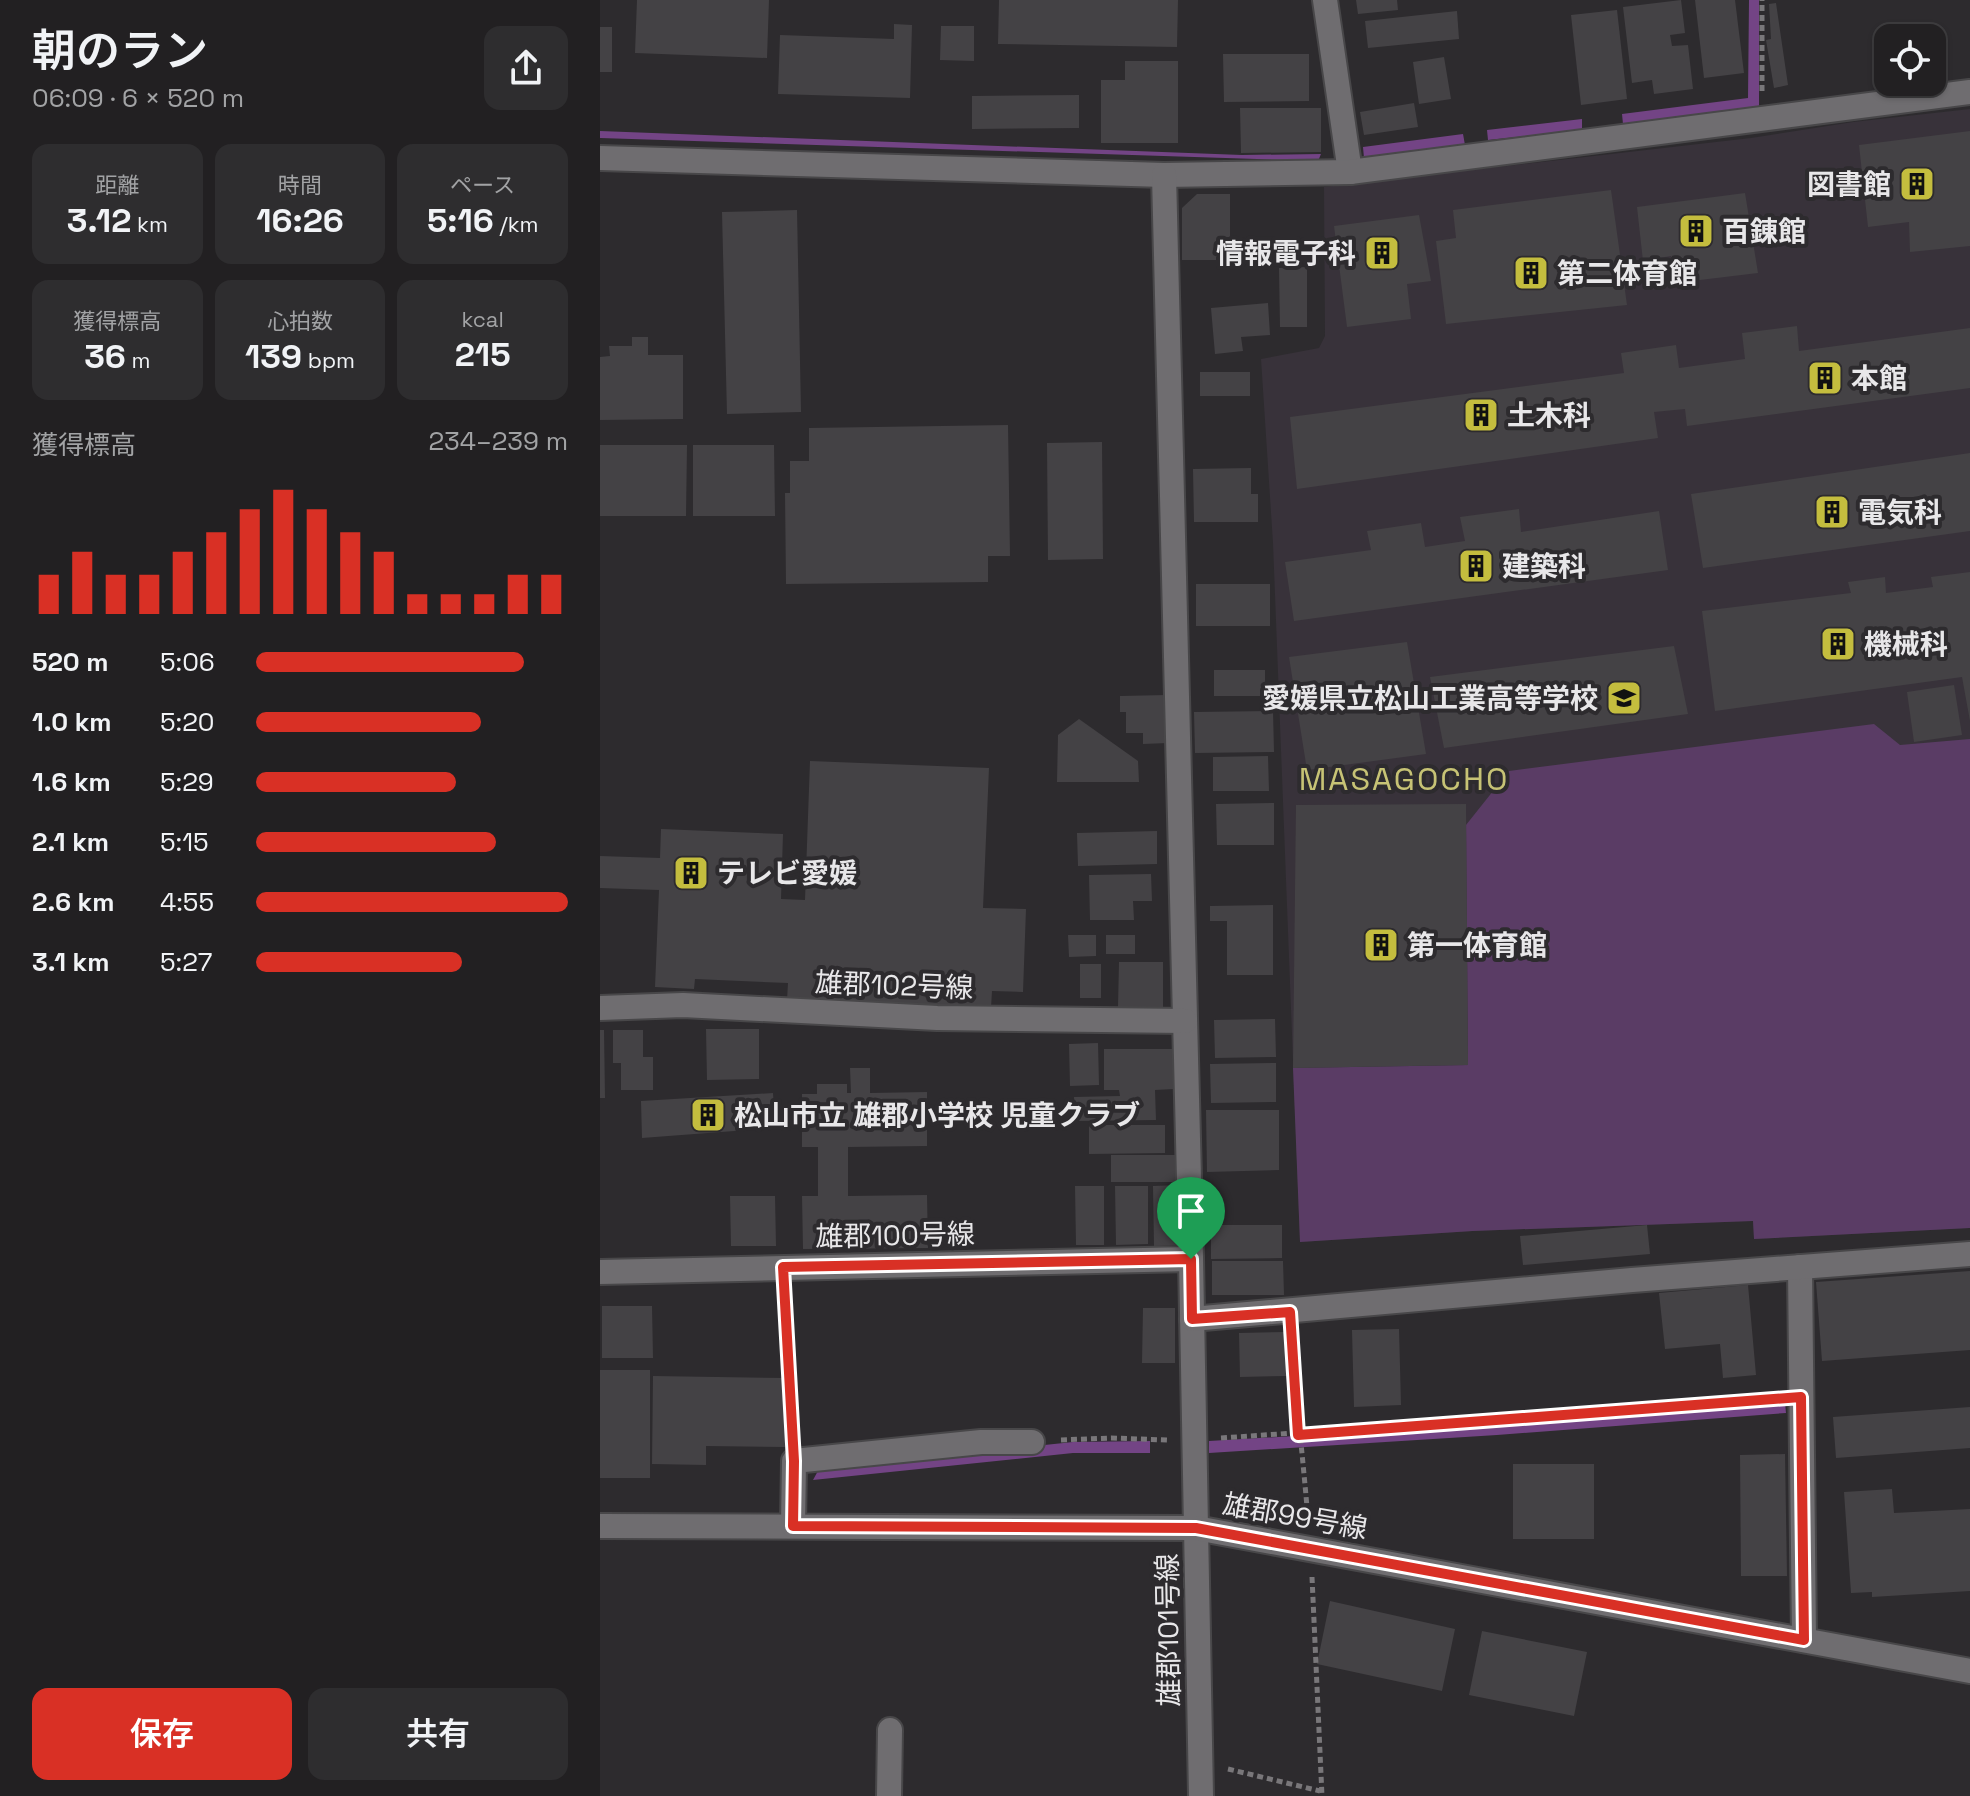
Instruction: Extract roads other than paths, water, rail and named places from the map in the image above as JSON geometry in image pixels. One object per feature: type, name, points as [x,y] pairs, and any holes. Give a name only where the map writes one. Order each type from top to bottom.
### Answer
[{"type":"street","points":[[1325,0],[1350,172]]},
{"type":"street","points":[[600,158],[1164,175],[1350,172],[1970,92]]},
{"type":"street","name":"雄郡101号線","points":[[1164,175],[1201,1796]]},
{"type":"street","name":"雄郡102号線","points":[[600,1008],[683,1005],[937,1018],[1185,1021]]},
{"type":"street","points":[[1192,1319],[1970,1254]]},
{"type":"street","name":"雄郡100号線","points":[[600,1272],[1191,1259]]},
{"type":"street","points":[[1800,1267],[1804,1640]]},
{"type":"street","points":[[793,1526],[794,1461],[981,1442],[1032,1442]]},
{"type":"street","name":"雄郡99号線","points":[[600,1526],[1196,1528],[1970,1671]]},
{"type":"street","points":[[889,1796],[890,1730]]},
{"type":"place","name":"図書館","points":[[1917,184]]},
{"type":"place","name":"百錬館","points":[[1696,231]]},
{"type":"place","name":"情報電子科","points":[[1382,253]]},
{"type":"place","name":"第二体育館","points":[[1531,273]]},
{"type":"place","name":"本館","points":[[1825,378]]},
{"type":"place","name":"土木科","points":[[1481,415]]},
{"type":"place","name":"電気科","points":[[1832,512]]},
{"type":"place","name":"建築科","points":[[1476,566]]},
{"type":"place","name":"機械科","points":[[1838,644]]},
{"type":"place","name":"愛媛県立松山工業高等学校","points":[[1624,698]]},
{"type":"place","name":"テレビ愛媛","points":[[691,873]]},
{"type":"place","name":"第一体育館","points":[[1381,945]]},
{"type":"place","name":"松山市立 雄郡小学校 児童クラブ","points":[[708,1115]]},
{"type":"district","name":"MASAGOCHO","points":[[1404,779]]}]
